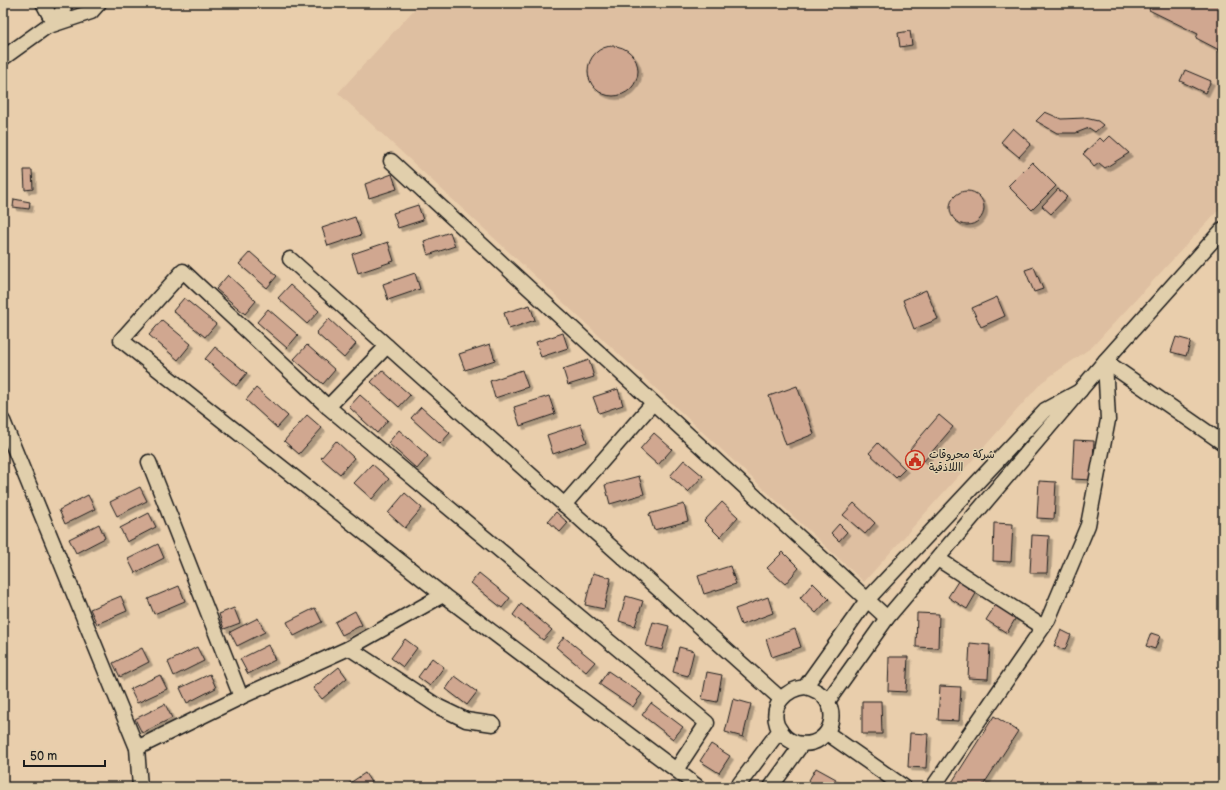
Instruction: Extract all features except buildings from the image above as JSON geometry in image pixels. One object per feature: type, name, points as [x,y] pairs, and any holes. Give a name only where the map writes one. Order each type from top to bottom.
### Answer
[{"type":"street","points":[[43,3],[50,16],[56,23]]},
{"type":"street","points":[[56,23],[66,3]]},
{"type":"street","points":[[3,58],[46,26],[91,12],[99,3]]},
{"type":"street","points":[[391,161],[887,618]]},
{"type":"street","points":[[828,701],[887,618],[1080,391],[1223,229]]},
{"type":"street","points":[[290,259],[781,700]]},
{"type":"street","points":[[676,770],[707,723],[328,407],[183,272],[121,340],[443,595],[698,787]]},
{"type":"street","points":[[328,407],[387,346]]},
{"type":"street","points":[[1106,361],[1223,443]]},
{"type":"street","points":[[933,787],[1048,620],[1088,526],[1108,420],[1106,361]]},
{"type":"street","points":[[805,687],[867,600],[1045,410],[1080,391]]},
{"type":"street","points":[[564,505],[653,403]]},
{"type":"street","points":[[3,421],[137,748],[140,787]]},
{"type":"street","points":[[149,462],[241,697]]},
{"type":"street","points":[[938,559],[1043,627]]},
{"type":"street","points":[[137,748],[241,697],[349,648],[443,595]]},
{"type":"street","points":[[349,648],[438,707],[466,720],[493,724]]},
{"type":"street","points":[[805,687],[815,689],[828,701],[832,716],[827,733],[812,743],[802,744],[794,742],[786,737],[780,730],[776,715],[781,700],[792,690],[805,687]]},
{"type":"street","points":[[737,787],[780,730]]},
{"type":"street","points":[[827,733],[904,787]]},
{"type":"street","points":[[771,787],[802,744]]},
{"type":"shaded area","points":[[420,3],[1223,3],[1223,205],[1092,347],[1042,382],[864,582],[338,93]]},
{"type":"place","name":"شركة محروقات االلاذقية","points":[[915,460]]}]
